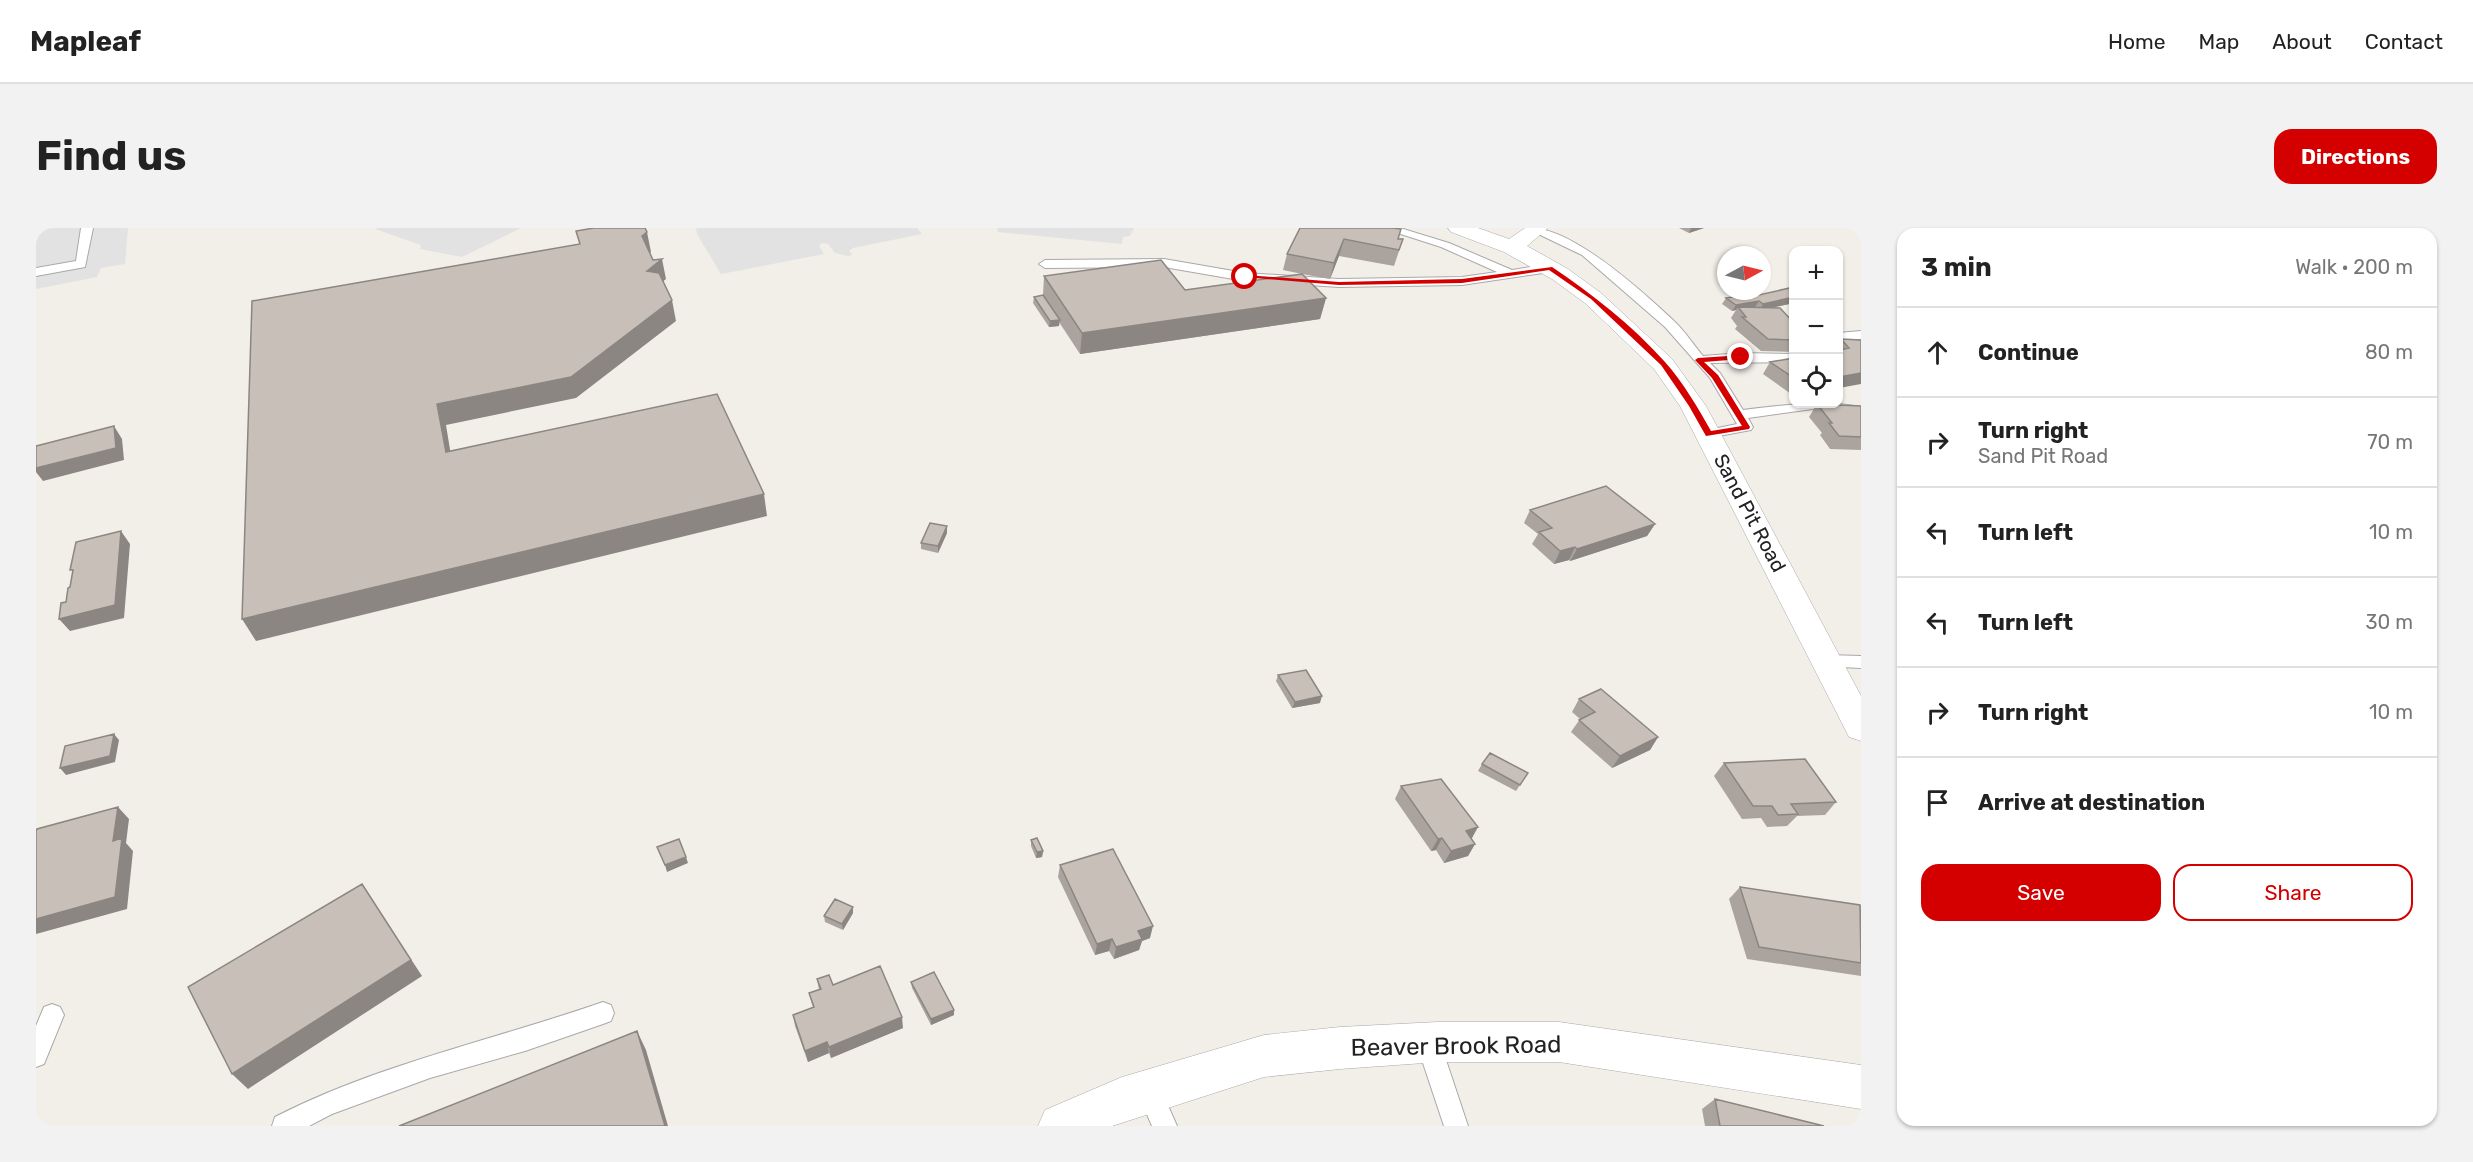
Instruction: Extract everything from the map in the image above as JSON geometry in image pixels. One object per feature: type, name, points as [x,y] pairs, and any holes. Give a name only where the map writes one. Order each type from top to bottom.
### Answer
[{"type":"street","name":"Sand Pit Road","points":[[1458,228],[1512,260],[1550,268],[1593,298],[1663,364],[1693,406],[1861,728]]},
{"type":"street","points":[[1512,260],[1537,229]]},
{"type":"street","name":"Beaver Brook Road","points":[[1061,1126],[1122,1099],[1157,1108],[1264,1056],[1428,1042],[1559,1042],[1861,1087]]},
{"type":"lane","points":[[36,272],[81,264],[87,228]]},
{"type":"lane","points":[[1388,228],[1445,245],[1512,260]]},
{"type":"lane","points":[[1537,229],[1586,253],[1670,324],[1698,360],[1715,376],[1746,427],[1708,434]]},
{"type":"lane","points":[[1045,264],[1164,262],[1245,277],[1339,284],[1462,281],[1512,260]]},
{"type":"lane","points":[[1843,337],[1861,336]]},
{"type":"lane","points":[[1698,360],[1741,357],[1789,358]]},
{"type":"lane","points":[[1739,415],[1820,404],[1861,411]]},
{"type":"lane","points":[[1826,661],[1861,662]]},
{"type":"lane","points":[[284,1126],[326,1104],[430,1067],[525,1040],[603,1012]]},
{"type":"lane","points":[[36,1056],[52,1015]]},
{"type":"lane","points":[[1428,1042],[1456,1126]]},
{"type":"shaded area","points":[[36,228],[128,228],[125,264],[101,268],[97,277],[36,289]]},
{"type":"shaded area","points":[[521,228],[462,257],[420,249],[421,245],[375,229]]},
{"type":"shaded area","points":[[696,228],[917,228],[922,234],[853,248],[849,251],[853,255],[848,256],[835,253],[828,244],[822,243],[819,246],[824,254],[721,274],[697,234]]},
{"type":"shaded area","points":[[997,228],[1134,228],[1130,236],[1123,237],[1122,244],[998,232]]},
{"type":"building","points":[[594,228],[645,228],[647,232],[642,236],[653,260],[662,259],[647,271],[659,273],[672,300],[571,377],[437,404],[446,452],[717,394],[764,494],[242,619],[252,301],[580,244],[576,231]]},
{"type":"building","points":[[1300,228],[1393,228],[1401,229],[1398,239],[1403,239],[1399,250],[1344,239],[1334,263],[1287,254]]},
{"type":"building","points":[[1161,260],[1185,290],[1302,274],[1326,298],[1082,333],[1044,276]]},
{"type":"building","points":[[1789,288],[1789,298],[1763,304],[1759,301],[1736,305],[1729,300],[1771,300],[1771,292]]},
{"type":"building","points":[[1043,295],[1060,320],[1050,321],[1034,297]]},
{"type":"building","points":[[1738,307],[1780,308],[1789,318],[1789,340],[1768,339],[1742,317],[1746,317]]},
{"type":"building","points":[[1843,339],[1861,340],[1861,373],[1843,376],[1843,349],[1849,348]]},
{"type":"building","points":[[1789,359],[1789,375],[1770,362]]},
{"type":"building","points":[[1861,406],[1861,437],[1839,436],[1829,423],[1832,423],[1820,408]]},
{"type":"building","points":[[114,426],[116,448],[36,468],[36,446]]},
{"type":"building","points":[[1606,486],[1655,524],[1577,549],[1575,547],[1560,551],[1539,532],[1552,528],[1530,510]]},
{"type":"building","points":[[930,523],[947,526],[938,546],[921,543]]},
{"type":"building","points":[[121,531],[115,605],[59,619],[61,603],[66,602],[70,587],[73,570],[70,570],[76,542]]},
{"type":"building","points":[[1306,670],[1322,696],[1295,702],[1278,675]]},
{"type":"building","points":[[1601,689],[1658,737],[1620,756],[1579,720],[1595,712],[1579,699]]},
{"type":"building","points":[[114,734],[110,756],[60,768],[65,746]]},
{"type":"building","points":[[1490,753],[1528,773],[1520,785],[1482,764]]},
{"type":"building","points":[[1805,759],[1836,802],[1791,804],[1798,814],[1778,815],[1772,806],[1753,806],[1724,763]]},
{"type":"building","points":[[1441,779],[1478,827],[1466,831],[1475,844],[1451,851],[1442,838],[1438,839],[1401,786]]},
{"type":"building","points":[[118,807],[113,841],[122,838],[115,897],[36,919],[37,829]]},
{"type":"building","points":[[1037,838],[1043,851],[1037,852],[1031,840]]},
{"type":"building","points":[[679,839],[686,857],[665,865],[657,847]]},
{"type":"building","points":[[1113,849],[1153,926],[1138,931],[1142,939],[1116,947],[1112,939],[1097,944],[1060,865]]},
{"type":"building","points":[[362,884],[411,960],[232,1074],[188,987]]},
{"type":"building","points":[[1740,887],[1860,905],[1861,963],[1759,947]]},
{"type":"building","points":[[835,899],[853,907],[842,924],[824,916]]},
{"type":"building","points":[[880,966],[902,1017],[829,1047],[827,1042],[805,1051],[793,1015],[814,1007],[809,993],[821,989],[817,979],[829,975],[833,985]]},
{"type":"building","points":[[934,972],[954,1010],[931,1019],[911,982]]},
{"type":"building","points":[[637,1031],[665,1126],[399,1126]]},
{"type":"building","points":[[1715,1099],[1824,1126],[1720,1126]]},
{"type":"route","points":[[1245,277],[1339,284],[1462,281],[1550,268],[1593,298],[1663,364],[1693,406],[1708,434],[1746,427],[1715,376],[1698,360],[1741,357]]}]
